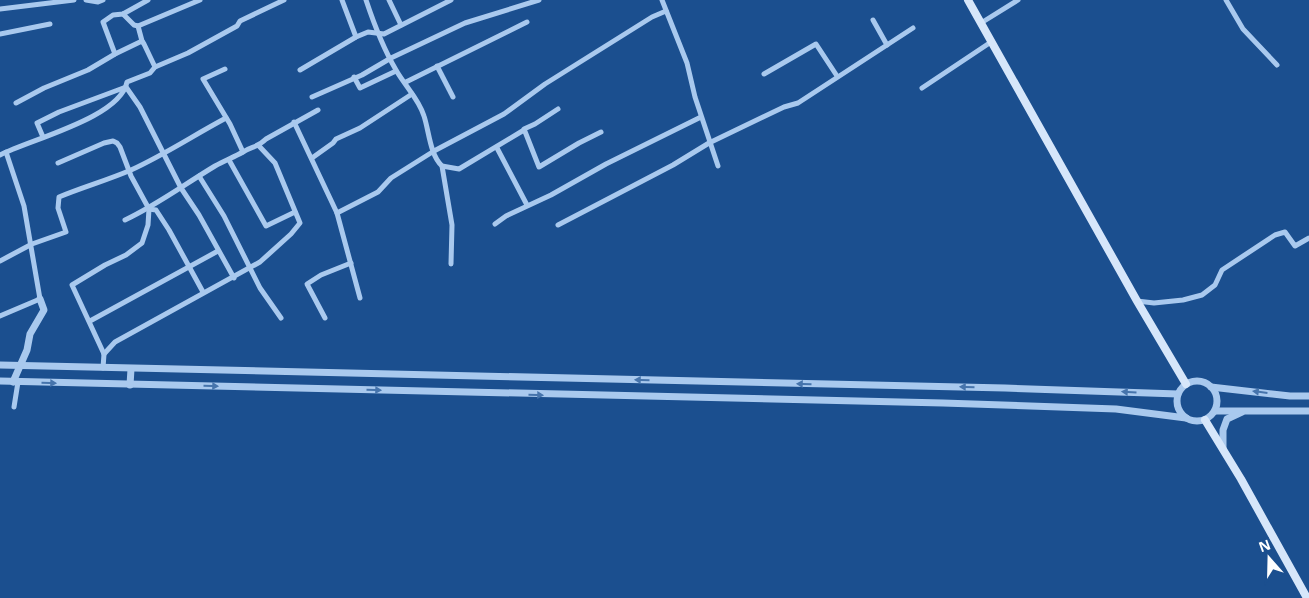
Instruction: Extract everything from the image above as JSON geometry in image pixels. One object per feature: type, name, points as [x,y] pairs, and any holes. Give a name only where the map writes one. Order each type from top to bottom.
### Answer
[{"type":"main road","points":[[968,0],[1137,301],[1186,384]]},
{"type":"main road","points":[[1205,420],[1307,598]]},
{"type":"street","points":[[0,9],[74,0]]},
{"type":"street","points":[[86,0],[98,2],[103,0]]},
{"type":"street","points":[[114,54],[102,22],[113,15],[123,14],[148,0]]},
{"type":"street","points":[[123,14],[134,25],[138,26],[200,0]]},
{"type":"street","points":[[14,407],[15,382],[27,350],[30,334],[44,310],[40,298],[24,206],[3,153],[72,126],[114,103],[126,87],[126,82],[150,73],[155,67],[188,53],[237,26],[240,21],[284,0]]},
{"type":"street","points":[[342,0],[356,37]]},
{"type":"street","points":[[366,0],[377,32],[396,71],[406,82],[423,112],[431,146],[438,163],[442,166],[459,169],[497,148],[503,142],[558,109]]},
{"type":"street","points":[[389,0],[400,25]]},
{"type":"street","points":[[300,70],[356,37],[368,32],[384,34],[451,0]]},
{"type":"street","points":[[312,97],[362,75],[391,58],[465,23],[539,0]]},
{"type":"street","points":[[662,0],[687,62],[701,117],[718,166]]},
{"type":"street","points":[[981,23],[1018,0]]},
{"type":"street","points":[[1226,0],[1243,29],[1277,65]]},
{"type":"street","points":[[337,214],[378,192],[391,178],[434,151],[504,114],[545,84],[652,17],[666,11]]},
{"type":"street","points":[[873,20],[887,45]]},
{"type":"street","points":[[406,82],[527,22]]},
{"type":"street","points":[[0,34],[50,24]]},
{"type":"street","points":[[138,26],[142,42],[155,67]]},
{"type":"street","points":[[558,225],[673,165],[710,143],[784,107],[798,103],[912,28]]},
{"type":"street","points":[[16,103],[44,88],[88,70],[114,54],[142,42]]},
{"type":"street","points":[[922,88],[991,42]]},
{"type":"street","points":[[764,74],[816,44],[837,76]]},
{"type":"street","points":[[437,66],[452,97]]},
{"type":"street","points":[[225,69],[204,79],[243,152]]},
{"type":"street","points":[[354,77],[360,88],[396,71]]},
{"type":"street","points":[[43,137],[37,123],[59,112],[126,87]]},
{"type":"street","points":[[126,87],[140,107],[181,188],[199,215],[234,278]]},
{"type":"street","points":[[312,158],[336,140],[360,128],[412,94]]},
{"type":"street","points":[[125,220],[149,209],[199,176],[243,152],[260,146],[266,139],[318,110]]},
{"type":"street","points":[[494,224],[606,164],[701,117]]},
{"type":"street","points":[[0,261],[32,244],[66,232],[58,208],[59,197],[130,170],[163,154],[226,118]]},
{"type":"street","points":[[294,122],[337,214],[360,298]]},
{"type":"street","points":[[524,130],[539,167],[579,142],[600,132]]},
{"type":"street","points":[[58,163],[104,143],[114,141],[120,147],[131,176],[149,209],[148,224],[142,243],[126,256],[105,265],[72,285],[104,354],[103,368]]},
{"type":"street","points":[[104,354],[115,342],[260,262],[291,234],[300,223],[275,163],[260,146]]},
{"type":"street","points":[[497,148],[527,205]]},
{"type":"street","points":[[229,160],[266,226],[295,212]]},
{"type":"street","points":[[442,166],[452,225],[452,264]]},
{"type":"street","points":[[199,176],[224,216],[248,268],[281,318]]},
{"type":"street","points":[[149,209],[156,210],[203,292]]},
{"type":"street","points":[[1137,301],[1154,303],[1183,300],[1202,295],[1214,285],[1222,270],[1275,235],[1285,232],[1295,246],[1309,238]]},
{"type":"street","points":[[90,321],[218,251]]},
{"type":"street","points":[[325,318],[307,284],[321,275],[351,263]]},
{"type":"street","points":[[0,316],[40,298]]},
{"type":"street","points":[[0,365],[1006,388],[1178,394]]},
{"type":"street","points":[[130,385],[131,368]]},
{"type":"street","points":[[1186,418],[1178,408],[1178,394],[1186,384],[1199,381],[1211,387],[1290,396],[1309,396]]},
{"type":"street","points":[[0,382],[953,403],[1116,409],[1198,421],[1205,420],[1215,411],[1217,398],[1211,387]]},
{"type":"street","points":[[1215,411],[1309,411]]},
{"type":"street","points":[[1223,449],[1223,430],[1228,419],[1243,411]]}]
